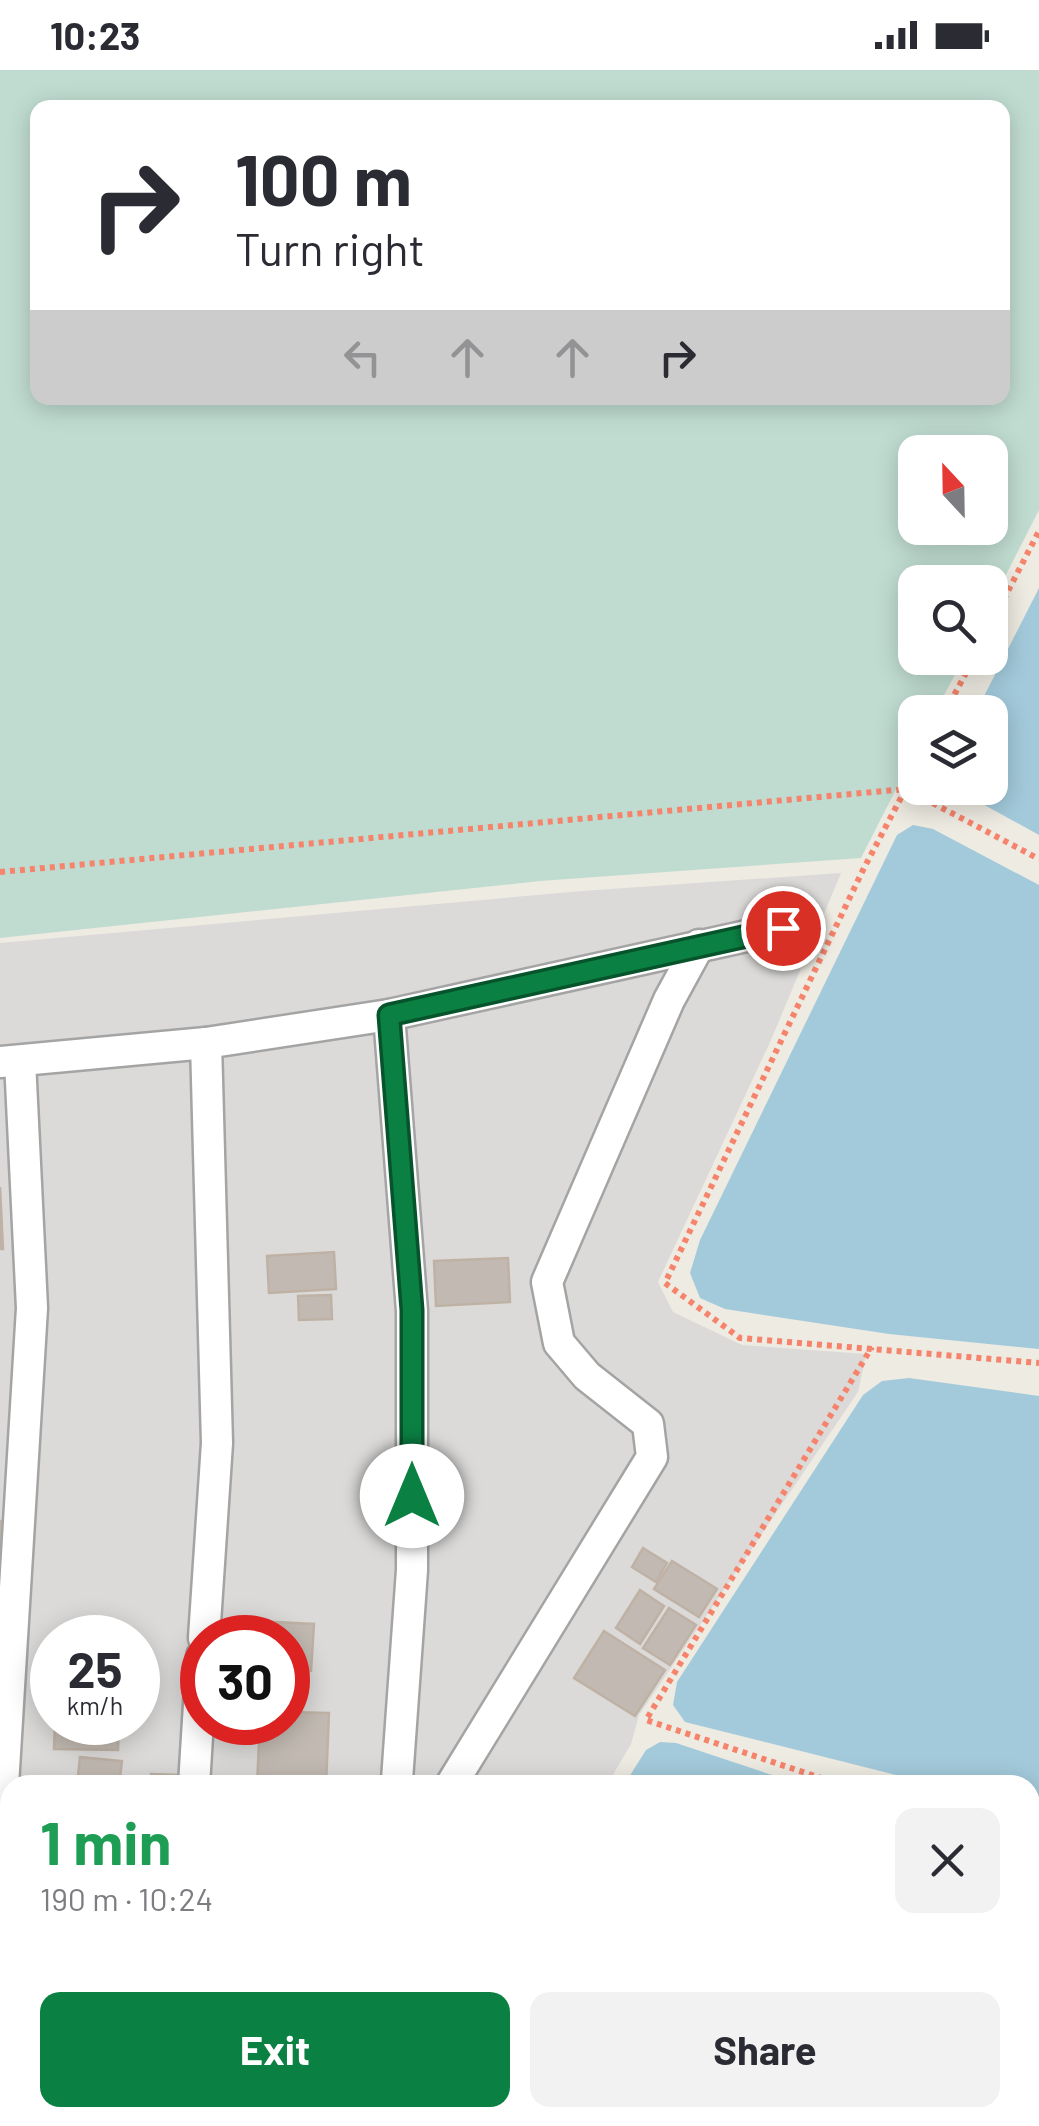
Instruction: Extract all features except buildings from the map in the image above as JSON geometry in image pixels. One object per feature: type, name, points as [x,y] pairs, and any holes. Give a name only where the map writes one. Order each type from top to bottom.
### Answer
[{"type":"street","points":[[4,1775],[32,1308],[10,1061],[206,1043],[389,1015],[783,928]]},
{"type":"street","points":[[457,1775],[652,1457],[648,1424],[587,1376],[559,1343],[547,1282],[669,1000],[698,945]]},
{"type":"street","points":[[389,1015],[412,1310],[412,1570],[397,1775]]},
{"type":"street","points":[[205,1615],[216,1444],[206,1043]]},
{"type":"street","points":[[195,1775],[196,1745]]},
{"type":"path","points":[[1008,591],[1039,531]]},
{"type":"path","points":[[0,872],[898,790]]},
{"type":"path","points":[[898,804],[665,1282],[740,1338],[1039,1363]]},
{"type":"path","points":[[936,805],[1039,859]]},
{"type":"path","points":[[812,1775],[646,1720],[872,1348]]},
{"type":"shaded area","points":[[841,873],[771,1040],[658,1282],[673,1312],[742,1345],[866,1354],[858,1392],[639,1715],[631,1744],[613,1775],[0,1775],[0,943],[582,891]]},
{"type":"green space","points":[[0,70],[1039,70],[1039,510],[1008,571],[1008,565],[898,565],[898,675],[955,675],[944,695],[898,695],[898,785],[861,858],[540,881],[0,938]]},
{"type":"water","points":[[1039,588],[1039,835],[984,805],[1008,805],[1008,695],[985,695],[995,675],[1008,675],[1008,649]]},
{"type":"water","points":[[913,825],[933,829],[1039,885],[1039,1349],[889,1334],[725,1309],[700,1298],[690,1273],[700,1240],[897,835]]},
{"type":"water","points":[[909,1378],[1039,1396],[1039,1775],[896,1775],[685,1722],[673,1705],[677,1682],[863,1395],[882,1381]]},
{"type":"water","points":[[660,1742],[676,1743],[772,1775],[630,1775],[646,1750]]},
{"type":"route","points":[[412,1496],[412,1310],[389,1015],[783,928]]}]
